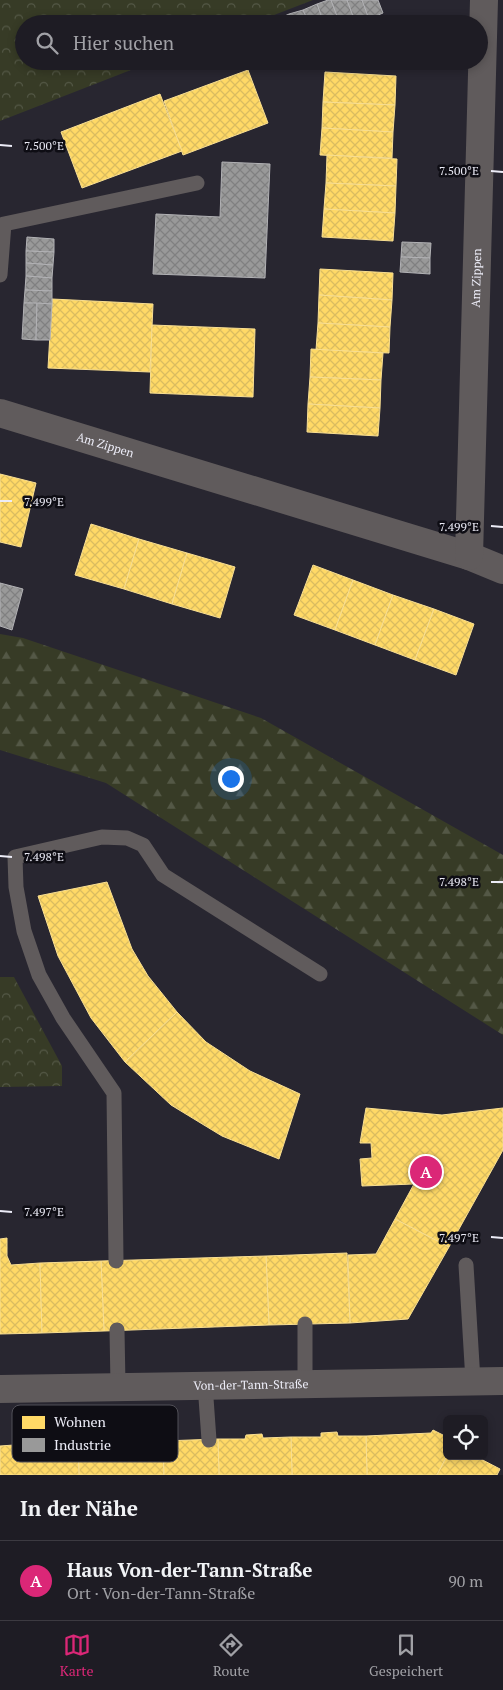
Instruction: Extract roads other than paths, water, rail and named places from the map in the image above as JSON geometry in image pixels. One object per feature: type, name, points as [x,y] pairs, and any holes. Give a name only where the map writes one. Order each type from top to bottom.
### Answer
[{"type":"street","name":"Am Zippen","points":[[484,0],[484,15]]},
{"type":"street","name":"Am Zippen","points":[[469,556],[482,70]]},
{"type":"street","name":"Am Zippen","points":[[0,413],[469,556],[503,570]]},
{"type":"street","name":"Von-der-Tann-Straße","points":[[0,1389],[118,1385],[503,1381]]},
{"type":"lane","points":[[0,274],[4,224],[197,184]]},
{"type":"lane","points":[[116,1260],[114,1093],[62,1018],[39,975],[24,931],[16,887],[15,857],[102,836],[127,838],[143,845],[163,875],[320,974]]},
{"type":"lane","points":[[466,1265],[474,1381]]},
{"type":"lane","points":[[305,1324],[305,1383]]},
{"type":"lane","points":[[117,1330],[118,1385]]},
{"type":"lane","points":[[205,1384],[209,1440]]},
{"type":"place","name":"Haus Von-der-Tann-Straße","points":[[426,1172]]}]
